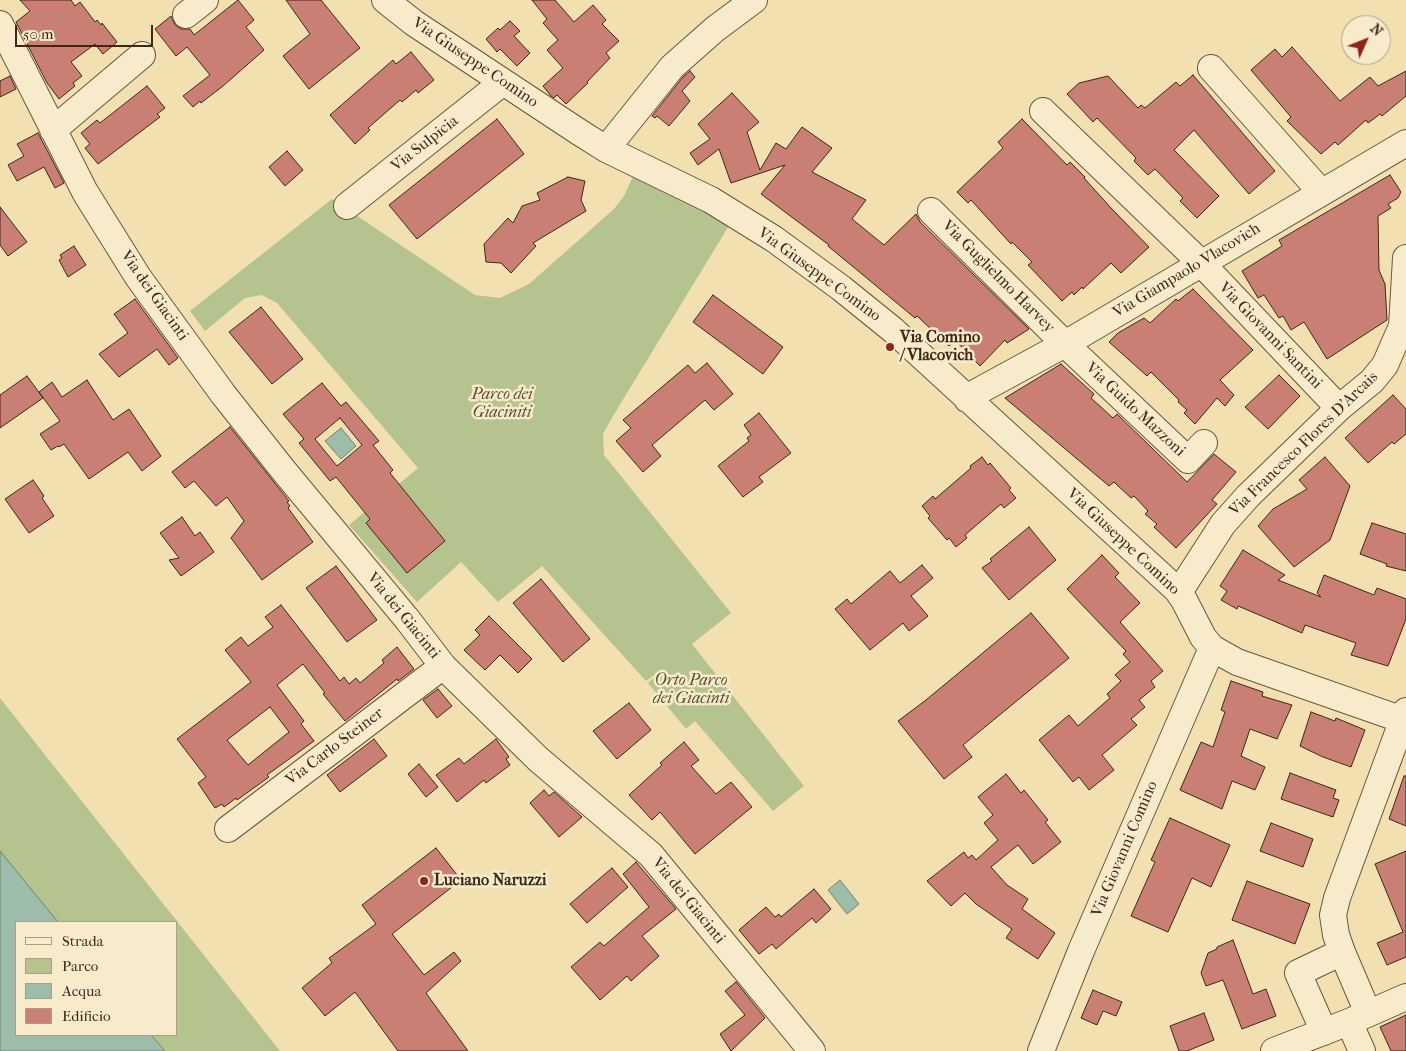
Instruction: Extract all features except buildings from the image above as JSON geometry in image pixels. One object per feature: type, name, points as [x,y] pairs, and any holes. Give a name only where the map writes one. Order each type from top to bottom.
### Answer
[{"type":"street","name":"Via Giuseppe Comino","points":[[385,0],[414,23],[606,149],[711,200],[774,240],[831,280],[893,330],[1177,590],[1203,637],[1212,648]]},
{"type":"street","points":[[606,149],[672,67],[754,0]]},
{"type":"street","name":"Via dei Giacinti","points":[[0,24],[85,192],[128,260],[190,348],[284,472],[407,619],[443,666],[538,759],[650,855],[812,1051]]},
{"type":"street","points":[[52,130],[142,55]]},
{"type":"street","points":[[1211,68],[1321,192]]},
{"type":"street","name":"Via Sulpicia","points":[[347,206],[504,82]]},
{"type":"street","name":"Via Giovanni Santini","points":[[1043,111],[1200,263],[1339,408]]},
{"type":"street","name":"Via Giampaolo Vlacovich","points":[[967,399],[1065,344],[1406,143]]},
{"type":"street","name":"Via Guglielmo Harvey","points":[[931,211],[1065,344]]},
{"type":"street","name":"Via Francesco Flores D'Arcais","points":[[1177,590],[1183,586],[1223,524],[1248,496],[1339,408],[1372,381],[1385,365],[1402,326],[1406,258]]},
{"type":"street","name":"Via Guido Mazzoni","points":[[1065,344],[1188,460],[1204,443]]},
{"type":"street","points":[[1212,648],[1237,662],[1405,718],[1337,898],[1333,915],[1336,935],[1359,1018],[1362,1051]]},
{"type":"street","name":"Via Giovanni Comino","points":[[1041,1051],[1085,942],[1212,648]]},
{"type":"street","name":"Via Carlo Steiner","points":[[228,829],[443,666]]},
{"type":"street","points":[[1324,1032],[1298,973],[1342,952]]},
{"type":"street","points":[[1274,1051],[1359,1018],[1406,997]]},
{"type":"green space","name":"Parco dei Giaciniti","points":[[634,174],[730,224],[603,434],[604,455],[731,613],[692,644],[804,786],[773,811],[695,721],[686,729],[648,683],[664,668],[646,681],[542,566],[498,602],[461,562],[417,602],[349,525],[418,468],[277,303],[262,295],[245,298],[205,331],[190,311],[332,199],[475,295],[500,298],[529,284],[614,209],[624,196]]},
{"type":"green space","points":[[0,698],[177,921],[15,921],[15,1036],[178,1036],[178,922],[280,1051],[0,1051]]},
{"type":"water","points":[[341,428],[356,446],[341,459],[325,441]]},
{"type":"water","points":[[0,851],[57,921],[15,921],[15,1036],[152,1036],[165,1051],[0,1051]]},
{"type":"water","points":[[840,880],[859,904],[847,914],[828,890]]},
{"type":"place","name":"Via Comino / Vlacovich","points":[[890,347]]},
{"type":"place","name":"Luciano Naruzzi","points":[[424,881]]},
{"type":"park label","name":"Orto Parco dei Giacinti","points":[[691,690]]}]
